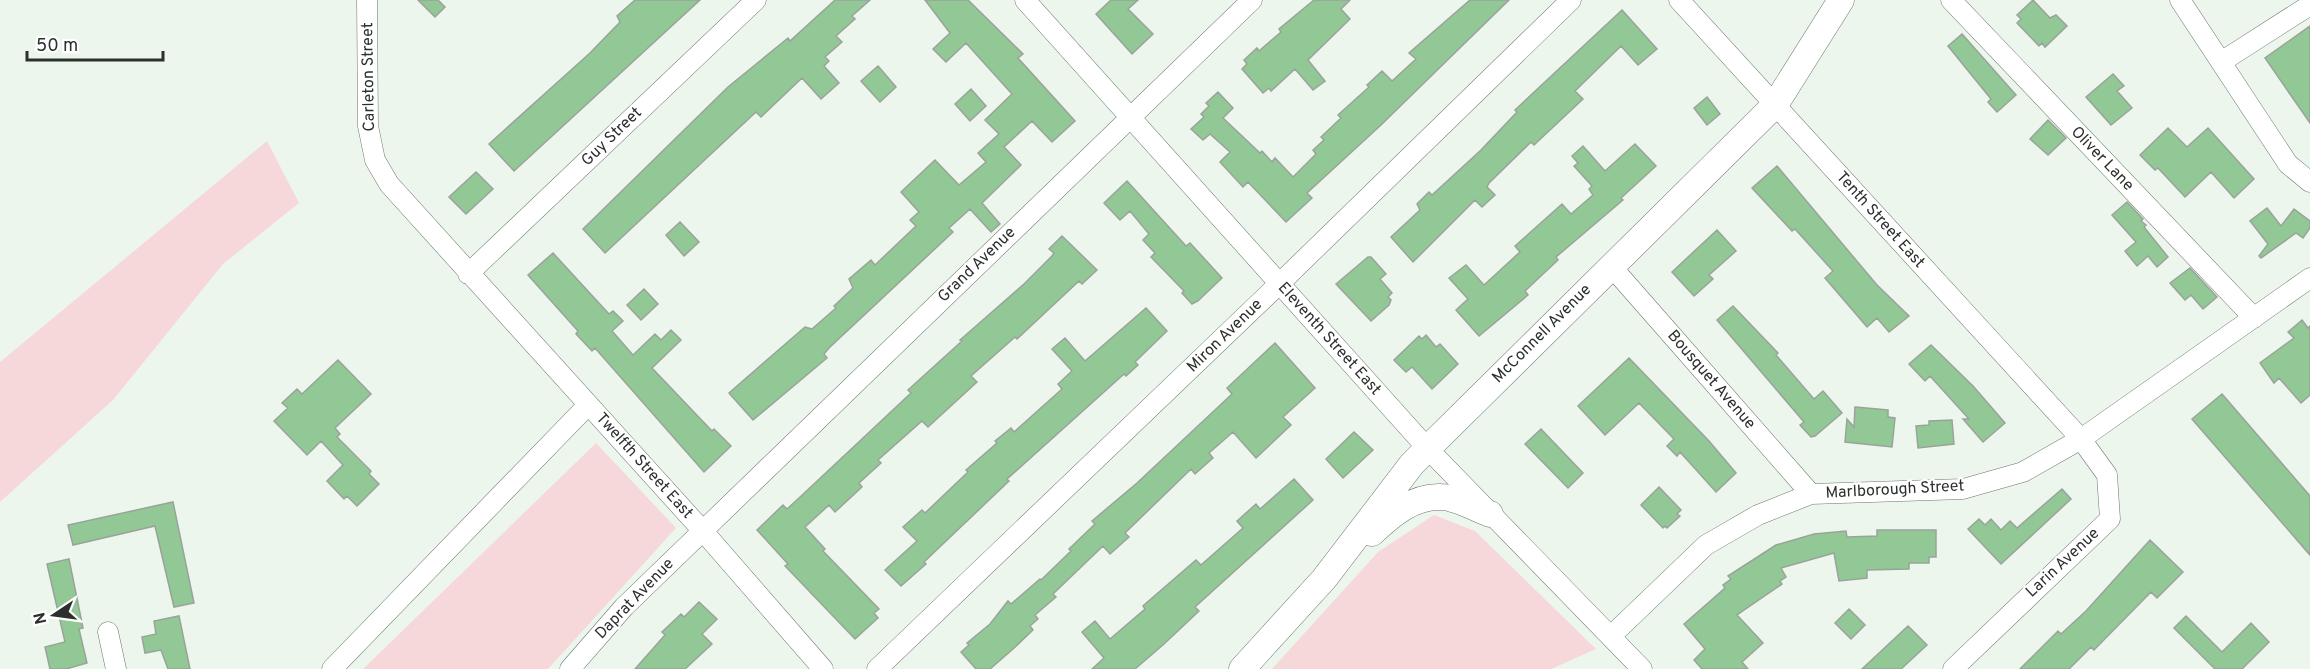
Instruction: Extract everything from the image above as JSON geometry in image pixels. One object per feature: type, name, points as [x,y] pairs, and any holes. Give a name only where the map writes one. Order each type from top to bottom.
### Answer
[{"type":"main road","name":"McConnell Avenue","points":[[1242,669],[1324,579],[1412,464],[1775,105],[1841,0]]},
{"type":"main road","points":[[1324,579],[1390,516],[1419,499],[1443,496],[1490,514]]},
{"type":"street","name":"Carleton Street","points":[[367,0],[368,126],[375,160],[389,184],[465,270]]},
{"type":"street","name":"Guy Street","points":[[465,270],[756,0]]},
{"type":"street","name":"Eleventh Street East","points":[[1025,0],[1428,449],[1642,669]]},
{"type":"street","name":"Grand Avenue","points":[[702,530],[1252,0]]},
{"type":"street","name":"Miron Avenue","points":[[877,669],[1280,284],[1571,0]]},
{"type":"street","name":"Tenth Street East","points":[[1679,0],[2080,440]]},
{"type":"street","name":"Oliver Lane","points":[[1951,0],[2254,318]]},
{"type":"street","points":[[2180,0],[2288,164],[2310,182]]},
{"type":"street","points":[[2221,62],[2310,5]]},
{"type":"street","name":"Bousquet Avenue","points":[[1611,266],[1811,494]]},
{"type":"street","name":"Twelfth Street East","points":[[465,270],[702,530],[823,669]]},
{"type":"street","name":"Marlborough Street","points":[[1611,636],[1706,545],[1758,515],[1811,494],[1963,489],[2023,472],[2080,440],[2310,278]]},
{"type":"street","points":[[332,669],[588,405]]},
{"type":"street","name":"Larin Avenue","points":[[1953,669],[2110,519],[2107,475],[2080,440]]},
{"type":"street","name":"Daprat Avenue","points":[[570,669],[624,607],[702,530]]},
{"type":"street","points":[[108,632],[116,669]]},
{"type":"shaded area","points":[[267,141],[299,203],[223,264],[113,400],[0,502],[0,362]]},
{"type":"shaded area","points":[[596,443],[676,528],[548,669],[363,669]]},
{"type":"shaded area","points":[[1434,515],[1475,531],[1596,649],[1551,669],[1272,669],[1378,552]]},
{"type":"building","points":[[418,0],[438,0],[445,7],[435,17]]},
{"type":"building","points":[[635,0],[700,0],[514,171],[489,144],[590,53],[620,22],[617,16]]},
{"type":"building","points":[[835,0],[870,0],[852,16],[855,19],[836,36],[842,42],[825,57],[829,61],[824,66],[839,83],[821,99],[802,78],[761,117],[756,112],[605,253],[583,229],[728,87],[788,38],[790,41]]},
{"type":"building","points":[[925,0],[968,0],[1023,54],[1018,58],[1075,121],[1052,142],[1032,121],[1004,147],[1021,165],[982,203],[1000,224],[991,232],[970,209],[949,228],[953,232],[829,348],[824,354],[827,358],[753,420],[729,393],[805,327],[812,329],[836,308],[834,306],[853,288],[849,279],[871,260],[875,265],[916,226],[910,220],[919,212],[901,192],[935,160],[959,185],[986,162],[978,153],[999,134],[985,120],[1012,94],[966,43],[946,62],[933,49],[950,33]]},
{"type":"building","points":[[1111,0],[1138,0],[1128,9],[1153,34],[1132,54],[1096,14]]},
{"type":"building","points":[[1314,0],[1350,0],[1341,9],[1350,19],[1308,60],[1325,81],[1313,90],[1295,69],[1271,91],[1269,88],[1263,93],[1242,69],[1247,64],[1244,60],[1257,48],[1259,51],[1281,32],[1279,29]]},
{"type":"building","points":[[1470,0],[1509,0],[1381,125],[1307,193],[1312,198],[1286,222],[1248,182],[1243,187],[1220,162],[1230,152],[1210,134],[1203,140],[1191,129],[1204,117],[1201,114],[1209,106],[1206,103],[1218,92],[1233,108],[1223,118],[1260,153],[1262,151],[1272,162],[1275,158],[1293,177],[1316,154],[1313,150],[1324,140],[1321,137],[1341,118],[1338,115],[1369,87],[1367,85],[1382,71],[1392,81],[1416,59],[1409,53]]},
{"type":"building","points":[[2033,0],[2050,18],[2056,15],[2067,26],[2045,47],[2042,43],[2039,46],[2017,23],[2021,19],[2017,15]]},
{"type":"building","points":[[1622,10],[1657,49],[1638,65],[1621,46],[1575,91],[1583,99],[1534,145],[1531,142],[1489,183],[1487,187],[1495,195],[1482,207],[1475,200],[1413,262],[1391,237],[1420,210],[1417,204],[1429,192],[1432,195],[1481,150],[1517,112],[1515,110]]},
{"type":"building","points":[[2310,26],[2310,123],[2265,58]]},
{"type":"building","points":[[1962,34],[2016,95],[1997,112],[1988,102],[1991,99],[1948,46]]},
{"type":"building","points":[[878,66],[896,87],[880,102],[861,81]]},
{"type":"building","points":[[2113,74],[2124,86],[2117,91],[2132,108],[2111,125],[2086,97]]},
{"type":"building","points":[[971,89],[986,106],[970,121],[955,104]]},
{"type":"building","points":[[1707,97],[1720,114],[1707,125],[1694,108]]},
{"type":"building","points":[[2048,120],[2066,138],[2048,155],[2030,139]]},
{"type":"building","points":[[2168,128],[2187,147],[2208,128],[2254,179],[2234,198],[2211,172],[2185,197],[2158,168],[2155,170],[2140,155]]},
{"type":"building","points":[[1635,144],[1656,166],[1621,198],[1623,200],[1556,257],[1558,260],[1525,291],[1528,295],[1479,336],[1456,310],[1468,299],[1449,278],[1466,265],[1484,285],[1520,252],[1515,246],[1562,204],[1571,214],[1593,195],[1589,189],[1592,186],[1574,166],[1578,163],[1572,156],[1583,146],[1605,171]]},
{"type":"building","points":[[1777,166],[1877,285],[1909,316],[1889,332],[1877,318],[1867,327],[1825,278],[1833,271],[1795,229],[1792,231],[1752,188]]},
{"type":"building","points":[[476,172],[493,189],[466,214],[449,197]]},
{"type":"building","points":[[1127,181],[1186,246],[1190,243],[1222,278],[1198,301],[1192,304],[1182,293],[1184,291],[1151,257],[1155,253],[1143,240],[1149,234],[1130,211],[1120,220],[1104,203]]},
{"type":"building","points":[[2127,202],[2143,219],[2141,221],[2146,225],[2144,227],[2168,257],[2157,267],[2148,256],[2137,266],[2125,251],[2136,242],[2112,215]]},
{"type":"building","points":[[2267,208],[2281,226],[2294,209],[2310,221],[2310,228],[2303,238],[2296,233],[2261,258],[2259,256],[2268,244],[2250,221]]},
{"type":"building","points":[[680,222],[699,242],[684,256],[666,235]]},
{"type":"building","points":[[1717,230],[1736,251],[1709,275],[1713,279],[1694,296],[1672,272]]},
{"type":"building","points":[[1062,236],[1097,270],[1082,284],[1079,281],[1017,339],[1015,337],[971,376],[977,382],[928,427],[922,421],[878,460],[881,463],[859,483],[862,487],[835,512],[829,505],[805,527],[825,549],[823,551],[879,609],[874,613],[878,618],[855,639],[785,566],[788,564],[757,530],[783,505],[787,509],[911,393],[908,390],[1052,256],[1054,253],[1049,249]]},
{"type":"building","points":[[553,253],[609,314],[613,311],[623,321],[612,331],[633,355],[655,334],[661,340],[671,330],[681,340],[652,368],[712,431],[714,429],[731,446],[704,472],[595,348],[592,351],[576,334],[578,331],[528,275]]},
{"type":"building","points":[[1368,257],[1371,257],[1386,274],[1380,279],[1392,293],[1388,297],[1391,300],[1389,305],[1371,321],[1336,284]]},
{"type":"building","points":[[2190,268],[2217,297],[2203,309],[2191,295],[2185,300],[2170,283]]},
{"type":"building","points":[[644,289],[658,304],[641,320],[627,305]]},
{"type":"building","points":[[1733,306],[1778,353],[1776,355],[1814,399],[1823,391],[1842,413],[1815,436],[1811,437],[1800,425],[1804,422],[1717,320]]},
{"type":"building","points":[[1146,308],[1167,331],[1135,362],[1138,365],[1126,376],[1124,374],[1007,479],[1009,481],[901,586],[885,570],[917,541],[903,527],[922,510],[925,513],[968,472],[966,470],[997,443],[995,441],[1011,428],[1014,432],[1062,389],[1058,384],[1072,371],[1052,349],[1065,338],[1085,361]]},
{"type":"building","points":[[2302,320],[2308,328],[2310,326],[2310,395],[2301,403],[2279,378],[2274,383],[2260,363],[2294,338],[2288,332]]},
{"type":"building","points":[[1426,335],[1436,347],[1440,344],[1458,364],[1432,389],[1412,367],[1406,372],[1394,360],[1419,336],[1422,339]]},
{"type":"building","points":[[1275,343],[1315,388],[1283,417],[1291,425],[1256,458],[1233,432],[1209,453],[1213,458],[1195,474],[1191,469],[1125,533],[1129,537],[1110,554],[1103,546],[1053,594],[1056,597],[1035,615],[1038,619],[1030,626],[1033,630],[1013,649],[990,669],[976,669],[961,652],[969,645],[967,643],[990,624],[1008,601],[1011,604],[1041,580],[1071,551],[1069,549],[1095,524],[1092,521],[1137,483],[1232,394],[1227,388]]},
{"type":"building","points":[[1931,345],[1973,386],[2005,423],[1983,442],[1963,419],[1969,419],[1930,376],[1925,381],[1909,364]]},
{"type":"building","points":[[1629,358],[1709,441],[1736,473],[1716,492],[1680,452],[1677,456],[1667,446],[1674,439],[1639,403],[1605,435],[1578,406]]},
{"type":"building","points":[[338,360],[371,394],[335,428],[340,434],[337,437],[371,471],[369,474],[379,484],[357,506],[347,496],[344,499],[327,481],[343,465],[321,441],[307,455],[274,421],[288,408],[282,403],[297,389],[302,394]]},
{"type":"building","points":[[2222,394],[2310,496],[2310,555],[2192,419]]},
{"type":"building","points":[[1855,407],[1888,410],[1888,417],[1895,418],[1892,447],[1845,442],[1847,419],[1854,427]]},
{"type":"building","points":[[1952,420],[1954,444],[1918,448],[1916,426],[1929,425],[1929,421]]},
{"type":"building","points":[[1541,429],[1583,473],[1568,488],[1525,444]]},
{"type":"building","points":[[1354,432],[1373,450],[1343,478],[1326,459]]},
{"type":"building","points":[[1294,479],[1313,500],[1195,607],[1199,611],[1164,644],[1135,669],[1092,669],[1104,658],[1082,632],[1095,621],[1110,639],[1145,609],[1143,606],[1196,560],[1201,565],[1243,528],[1237,521],[1256,504],[1260,509]]},
{"type":"building","points":[[1659,487],[1681,510],[1677,514],[1680,516],[1667,528],[1665,526],[1663,528],[1641,505]]},
{"type":"building","points":[[2062,489],[2071,499],[2001,564],[1968,529],[1979,519],[1985,525],[1991,519],[2001,530],[2010,521],[2017,528]]},
{"type":"building","points":[[173,502],[194,603],[174,607],[155,526],[73,545],[68,525]]},
{"type":"building","points":[[1877,530],[1936,530],[1936,557],[1929,557],[1929,563],[1909,563],[1909,569],[1867,570],[1867,578],[1839,581],[1834,553],[1781,568],[1786,577],[1780,581],[1782,584],[1737,615],[1763,643],[1742,662],[1748,669],[1702,669],[1694,660],[1705,649],[1684,624],[1725,588],[1723,585],[1731,579],[1728,576],[1776,545],[1814,534],[1846,531],[1847,537],[1877,536]]},
{"type":"building","points":[[2150,540],[2183,572],[2157,598],[2151,592],[2094,650],[2091,647],[2069,669],[2020,669],[2058,631],[2061,634],[2086,611]]},
{"type":"building","points":[[69,559],[83,628],[79,629],[87,663],[66,669],[50,669],[45,647],[65,642],[47,564]]},
{"type":"building","points":[[699,602],[717,619],[702,634],[712,644],[685,669],[635,669],[665,635],[662,632],[681,614],[684,617]]},
{"type":"building","points":[[1849,609],[1865,625],[1851,639],[1835,623]]},
{"type":"building","points":[[179,616],[190,669],[168,669],[161,650],[145,653],[142,637],[156,634],[154,621]]},
{"type":"building","points":[[2186,616],[2222,652],[2251,623],[2269,642],[2242,669],[2215,669],[2174,628]]},
{"type":"building","points":[[1908,626],[1927,645],[1901,669],[1862,669]]}]
